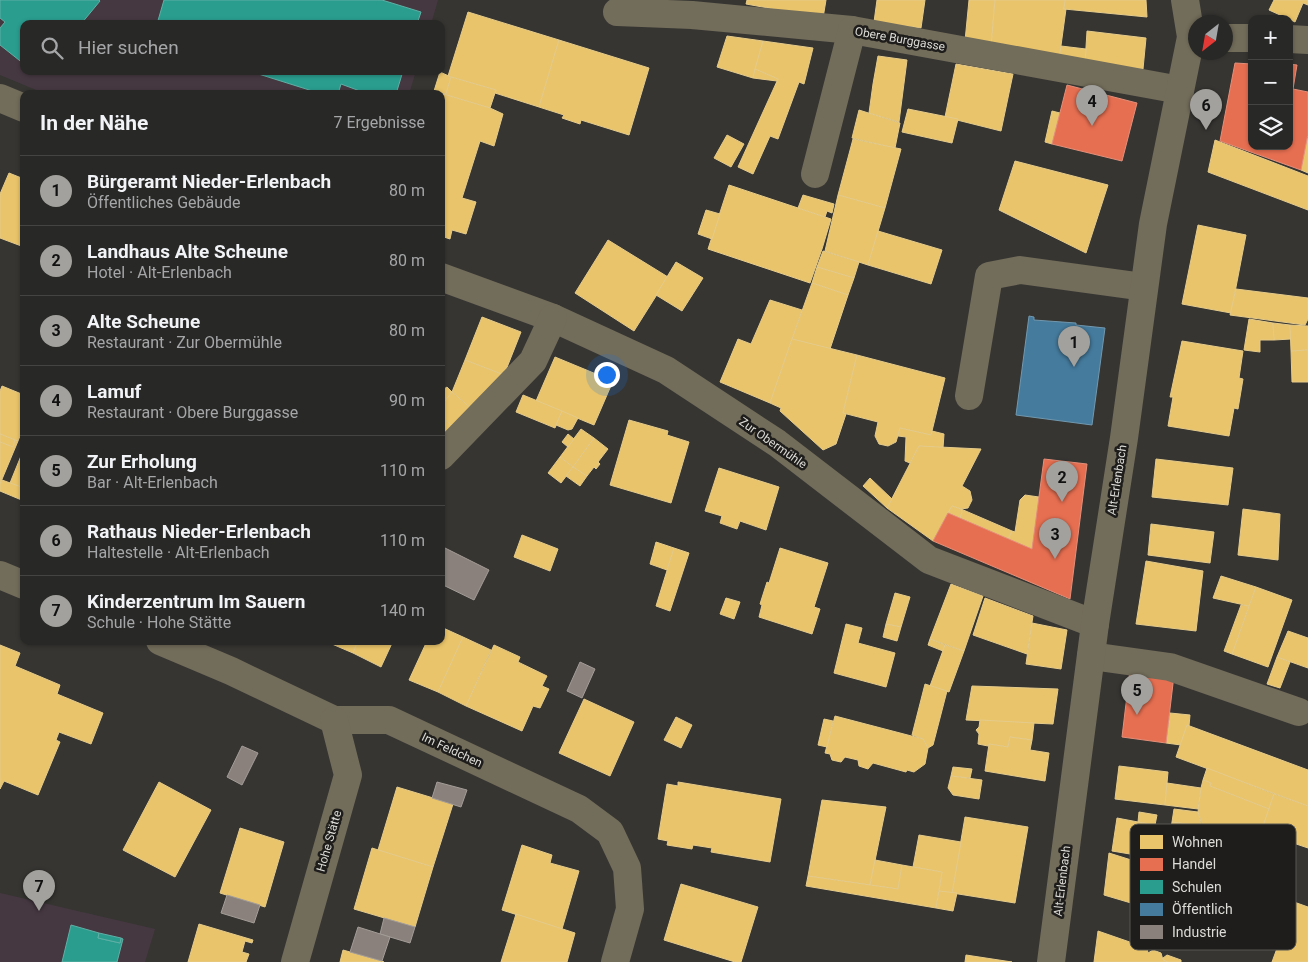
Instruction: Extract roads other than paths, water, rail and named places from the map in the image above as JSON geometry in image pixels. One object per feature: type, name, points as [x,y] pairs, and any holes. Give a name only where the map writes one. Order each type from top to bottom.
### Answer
[{"type":"street","name":"Alt-Erlenbach","points":[[1185,0],[1188,15]]},
{"type":"street","name":"Obere Burggasse","points":[[617,12],[692,15],[852,30],[1180,90]]},
{"type":"street","points":[[815,174],[852,30]]},
{"type":"street","points":[[1233,38],[1248,38]]},
{"type":"street","points":[[1293,40],[1308,40]]},
{"type":"street","name":"Alt-Erlenbach","points":[[1051,962],[1095,624],[1124,438],[1153,224],[1188,57]]},
{"type":"street","points":[[0,98],[20,106]]},
{"type":"street","points":[[969,396],[989,276],[1020,270],[1144,288]]},
{"type":"street","name":"Zur Obermühle","points":[[445,278],[553,318],[658,366],[777,443],[929,560],[1095,624]]},
{"type":"street","points":[[445,452],[533,361],[553,318]]},
{"type":"street","points":[[0,575],[20,583]]},
{"type":"street","name":"Im Feldchen","points":[[170,645],[232,671],[334,720],[389,720],[579,809],[610,832],[627,868],[630,908],[615,962]]},
{"type":"street","points":[[1091,656],[1170,667],[1299,712]]},
{"type":"street","name":"Hohe Stätte","points":[[295,962],[348,775],[334,720]]},
{"type":"place","name":"Lamuf","points":[[1092,126]]},
{"type":"place","name":"Rathaus Nieder-Erlenbach","points":[[1206,130]]},
{"type":"place","name":"Bürgeramt Nieder-Erlenbach","points":[[1074,367]]},
{"type":"place","name":"Landhaus Alte Scheune","points":[[1062,502]]},
{"type":"place","name":"Alte Scheune","points":[[1055,559]]},
{"type":"place","name":"Zur Erholung","points":[[1137,715]]},
{"type":"place","name":"Kinderzentrum Im Sauern","points":[[39,911]]}]
